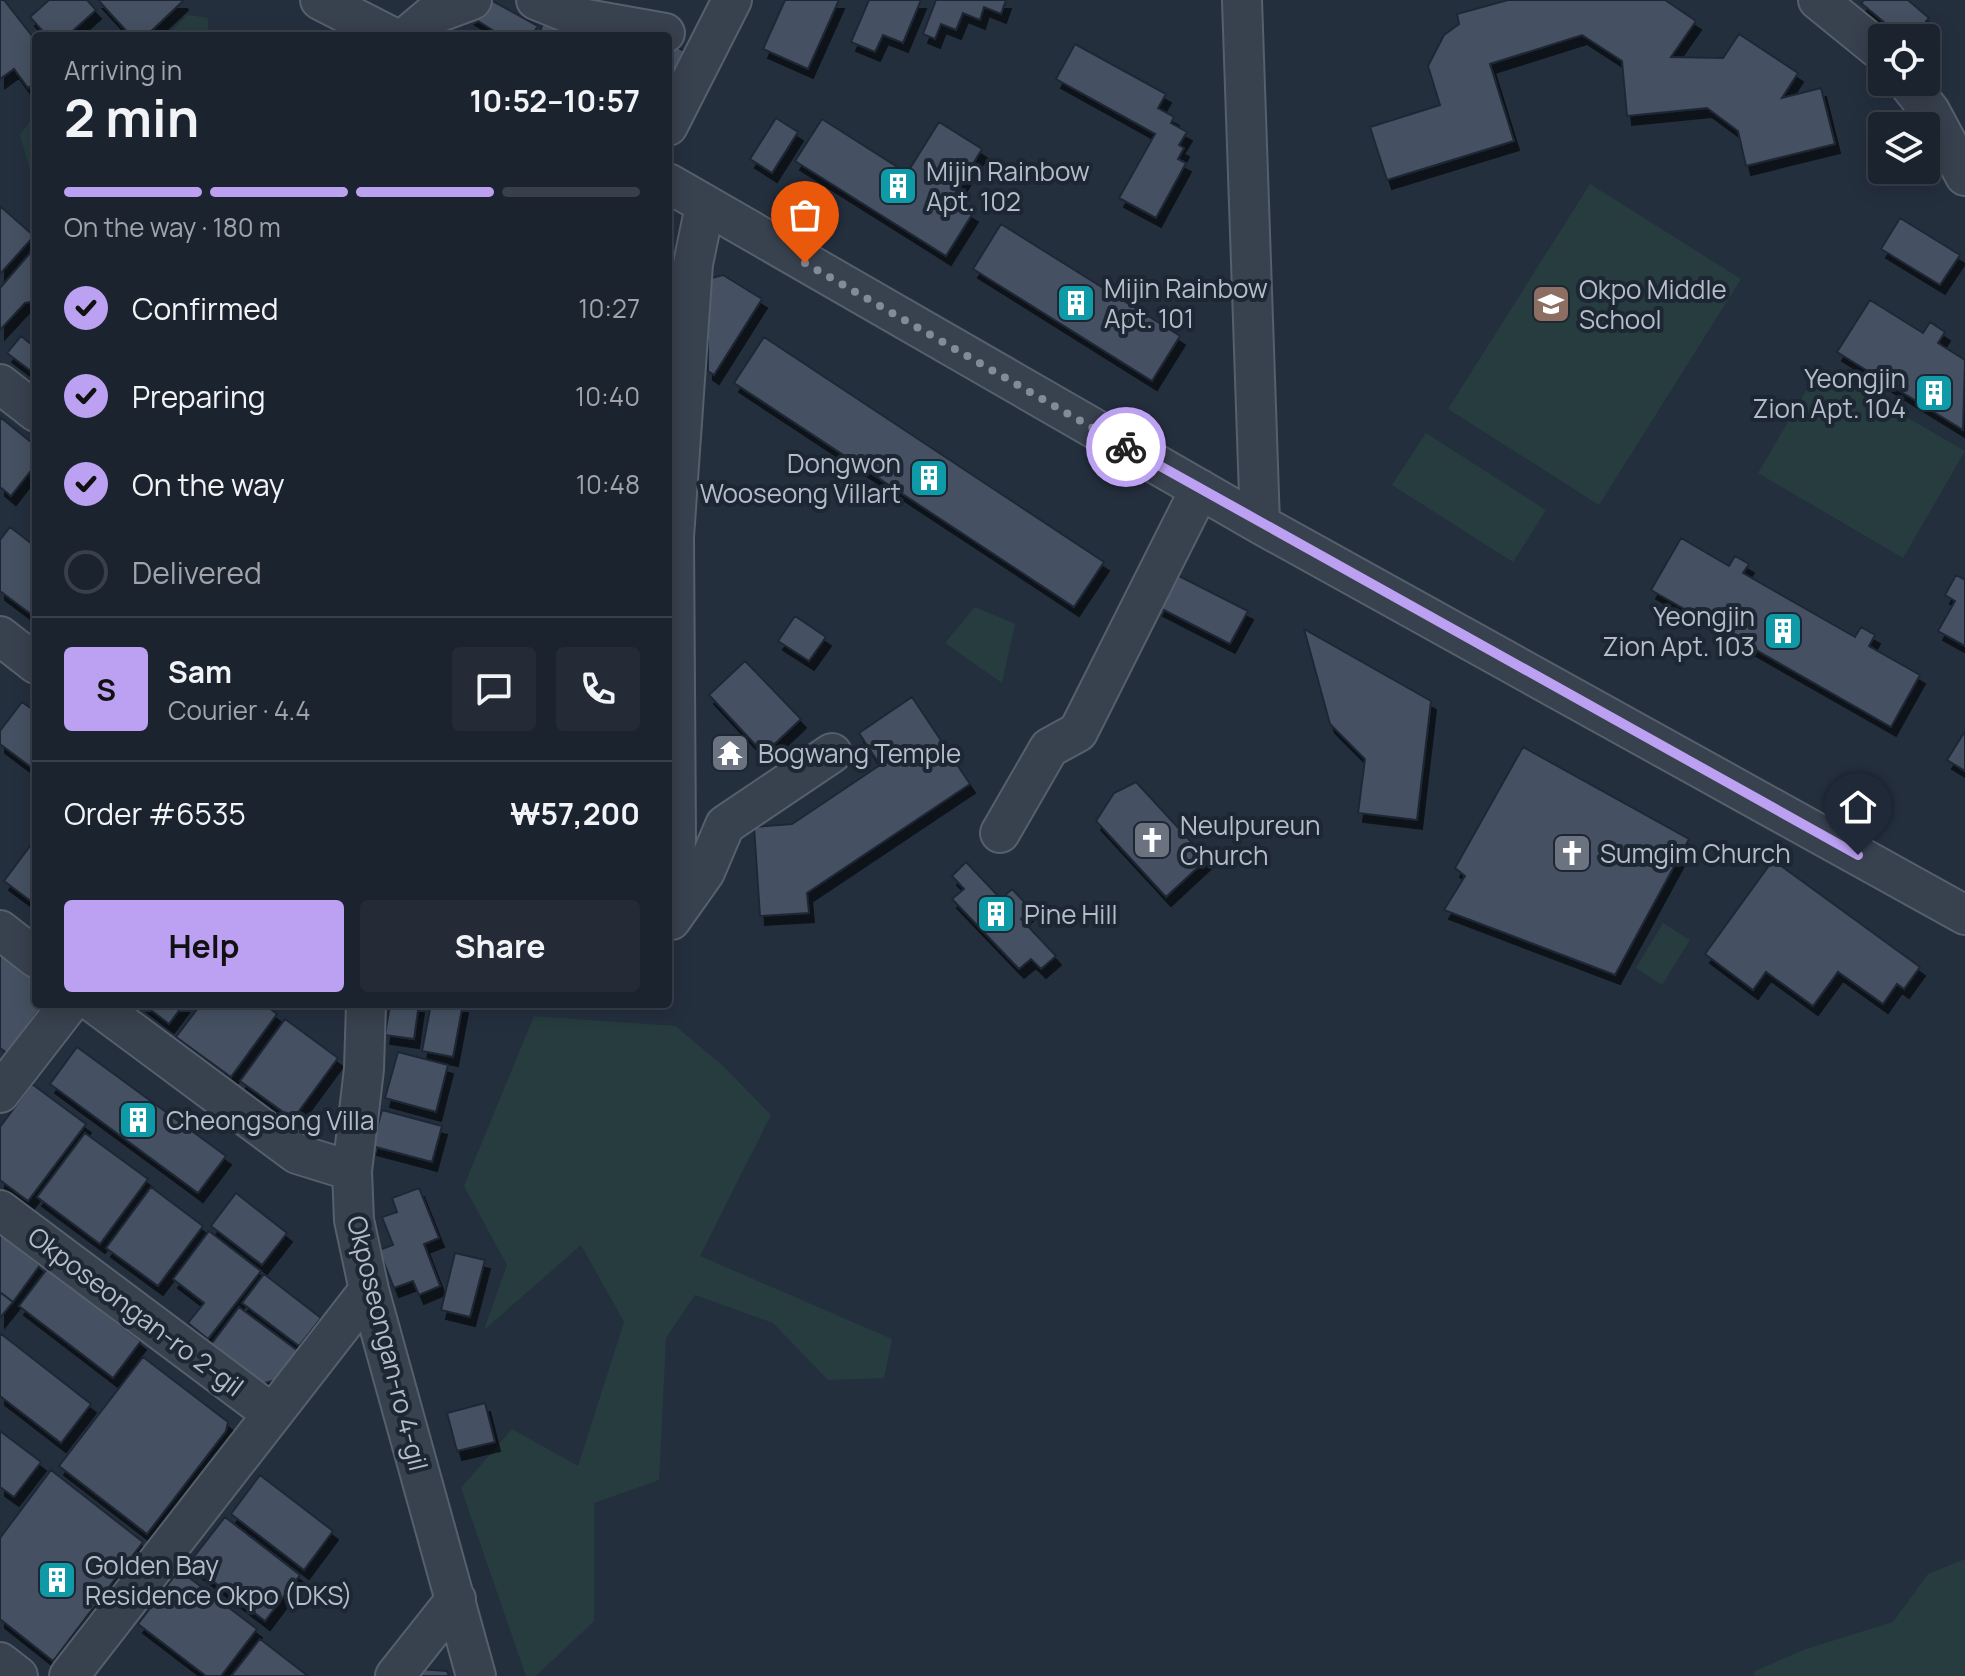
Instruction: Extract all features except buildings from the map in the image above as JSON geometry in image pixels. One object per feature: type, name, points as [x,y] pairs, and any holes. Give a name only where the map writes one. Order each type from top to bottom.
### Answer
[{"type":"street","points":[[320,0],[382,32]]},
{"type":"street","points":[[412,32],[432,15],[472,0]]},
{"type":"street","points":[[536,0],[581,18],[659,32]]},
{"type":"street","points":[[672,118],[732,0]]},
{"type":"street","points":[[1242,0],[1260,524]]},
{"type":"street","points":[[1829,3],[1868,39]]},
{"type":"street","points":[[1918,96],[1930,111],[1965,176]]},
{"type":"street","points":[[672,185],[1260,524],[1965,915]]},
{"type":"street","points":[[672,526],[693,264],[705,206]]},
{"type":"street","points":[[0,384],[32,409]]},
{"type":"street","points":[[1000,833],[1049,748],[1078,732],[1200,489]]},
{"type":"street","points":[[672,598],[676,840],[672,904]]},
{"type":"street","points":[[0,636],[32,661]]},
{"type":"street","points":[[672,919],[705,872],[725,825],[832,753]]},
{"type":"street","points":[[0,930],[32,955]]},
{"type":"street","points":[[0,1093],[66,1008]]},
{"type":"street","points":[[100,1008],[297,1154],[352,1171]]},
{"type":"street","name":"Okposeongan-ro 4-gil","points":[[366,1008],[364,1069],[352,1171],[354,1220],[369,1290],[476,1676]]},
{"type":"street","name":"Okposeongan-ro 2-gil","points":[[0,1210],[271,1413]]},
{"type":"street","points":[[69,1676],[369,1290]]},
{"type":"street","points":[[395,1676],[456,1599]]},
{"type":"street","points":[[0,1662],[18,1676]]},
{"type":"green space","points":[[187,15],[208,18],[208,32],[171,32]]},
{"type":"green space","points":[[32,118],[32,177],[20,135]]},
{"type":"green space","points":[[1590,184],[1741,279],[1599,505],[1448,409]]},
{"type":"green space","points":[[1820,367],[1965,451],[1903,558],[1758,473]]},
{"type":"green space","points":[[1426,433],[1546,510],[1513,562],[1392,485]]},
{"type":"green space","points":[[975,607],[1015,624],[1002,683],[945,643]]},
{"type":"green space","points":[[1663,923],[1690,940],[1662,985],[1636,968]]},
{"type":"green space","points":[[534,1016],[675,1026],[722,1065],[771,1115],[700,1256],[892,1339],[884,1378],[828,1380],[773,1323],[695,1295],[666,1338],[659,1480],[594,1503],[594,1621],[536,1676],[526,1676],[461,1488],[512,1429],[578,1466],[624,1322],[581,1245],[484,1330],[507,1265],[464,1186]]},
{"type":"green space","points":[[1965,1559],[1965,1676],[1753,1676],[1755,1671],[1806,1649],[1893,1622],[1928,1574]]},
{"type":"way so far","points":[[805,263],[1126,447]]},
{"type":"place","name":"Mijin Rainbow Apt. 102","points":[[898,186]]},
{"type":"place","name":"Mijin Rainbow Apt. 101","points":[[1076,303]]},
{"type":"place","name":"Okpo Middle School","points":[[1551,304]]},
{"type":"place","name":"Yeongjin Zion Apt. 104","points":[[1934,393]]},
{"type":"place","name":"Dongwon Wooseong Villart","points":[[929,478]]},
{"type":"place","name":"Yeongjin Zion Apt. 103","points":[[1783,631]]},
{"type":"place","name":"Bogwang Temple","points":[[730,753]]},
{"type":"place","name":"Neulpureun Church","points":[[1152,840]]},
{"type":"place","name":"Sumgim Church","points":[[1572,853]]},
{"type":"place","name":"Pine Hill","points":[[996,914]]},
{"type":"place","name":"Cheongsong Villa","points":[[138,1120]]},
{"type":"place","name":"Golden Bay Residence Okpo (DKS)","points":[[57,1580]]},
{"type":"route","points":[[1126,447],[1858,855]]}]
